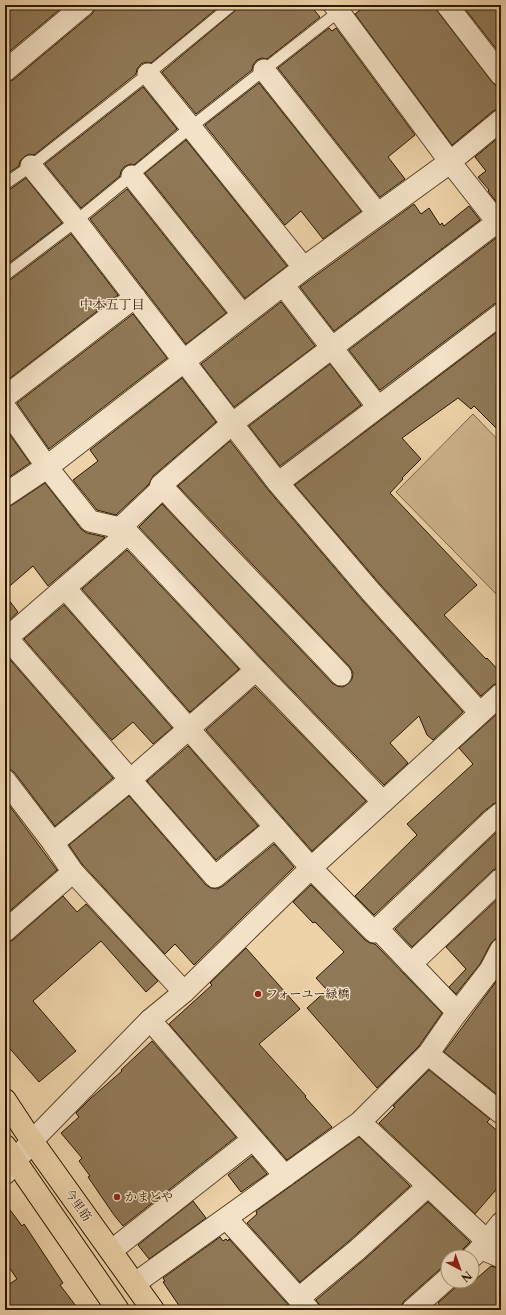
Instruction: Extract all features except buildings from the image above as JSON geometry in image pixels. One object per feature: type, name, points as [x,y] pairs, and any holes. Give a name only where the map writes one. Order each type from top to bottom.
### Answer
[{"type":"main road","name":"今里筋","points":[[5,1100],[32,1141],[153,1310]]},
{"type":"main road","points":[[8,1160],[118,1310]]},
{"type":"street","points":[[5,71],[84,5]]},
{"type":"street","points":[[447,5],[501,75]]},
{"type":"street","points":[[275,828],[215,877],[7,638],[65,588],[124,531],[159,491],[161,486],[233,423],[499,224],[450,162],[340,7]]},
{"type":"street","points":[[264,70],[378,214]]},
{"type":"street","points":[[148,74],[304,268]]},
{"type":"street","points":[[5,496],[47,467],[304,268],[498,128]]},
{"type":"street","points":[[32,166],[233,423],[278,483],[371,592],[480,713]]},
{"type":"street","points":[[132,176],[243,315]]},
{"type":"street","points":[[283,285],[378,407]]},
{"type":"street","points":[[5,397],[135,297]]},
{"type":"street","points":[[278,483],[501,314]]},
{"type":"street","points":[[5,407],[47,467],[90,521],[124,531],[383,802]]},
{"type":"street","points":[[161,486],[212,542],[272,602],[341,675]]},
{"type":"street","points":[[65,588],[275,828],[311,868],[374,932],[501,813]]},
{"type":"street","points":[[53,843],[130,780],[256,670]]},
{"type":"street","points":[[8,1160],[32,1141],[150,1020],[184,992],[311,868],[501,694]]},
{"type":"street","points":[[5,780],[73,872],[184,992]]},
{"type":"street","points":[[5,930],[73,872]]},
{"type":"street","points":[[411,964],[501,879]]},
{"type":"street","points":[[377,928],[457,1012]]},
{"type":"street","points":[[134,1284],[227,1219],[360,1122],[428,1054],[457,1012],[495,974],[501,949]]},
{"type":"street","points":[[150,1020],[252,1140],[285,1176]]},
{"type":"street","points":[[428,1054],[501,1113]]},
{"type":"street","points":[[360,1122],[428,1186],[480,1249],[501,1257]]},
{"type":"street","points":[[111,1251],[252,1140]]},
{"type":"street","points":[[227,1219],[304,1304],[357,1250],[428,1186]]},
{"type":"street","points":[[480,1249],[501,1223]]},
{"type":"street","points":[[412,1310],[440,1285]]},
{"type":"lane","points":[[5,184],[32,166],[232,5]]},
{"type":"lane","points":[[5,275],[76,221],[340,7]]},
{"type":"shaded area","points":[[473,414],[501,443],[501,599],[396,492]]},
{"type":"place","name":"フォーユー緑橋","points":[[258,994]]},
{"type":"place","name":"かまどや","points":[[117,1197]]},
{"type":"district","name":"中本五丁目","points":[[112,304]]}]
